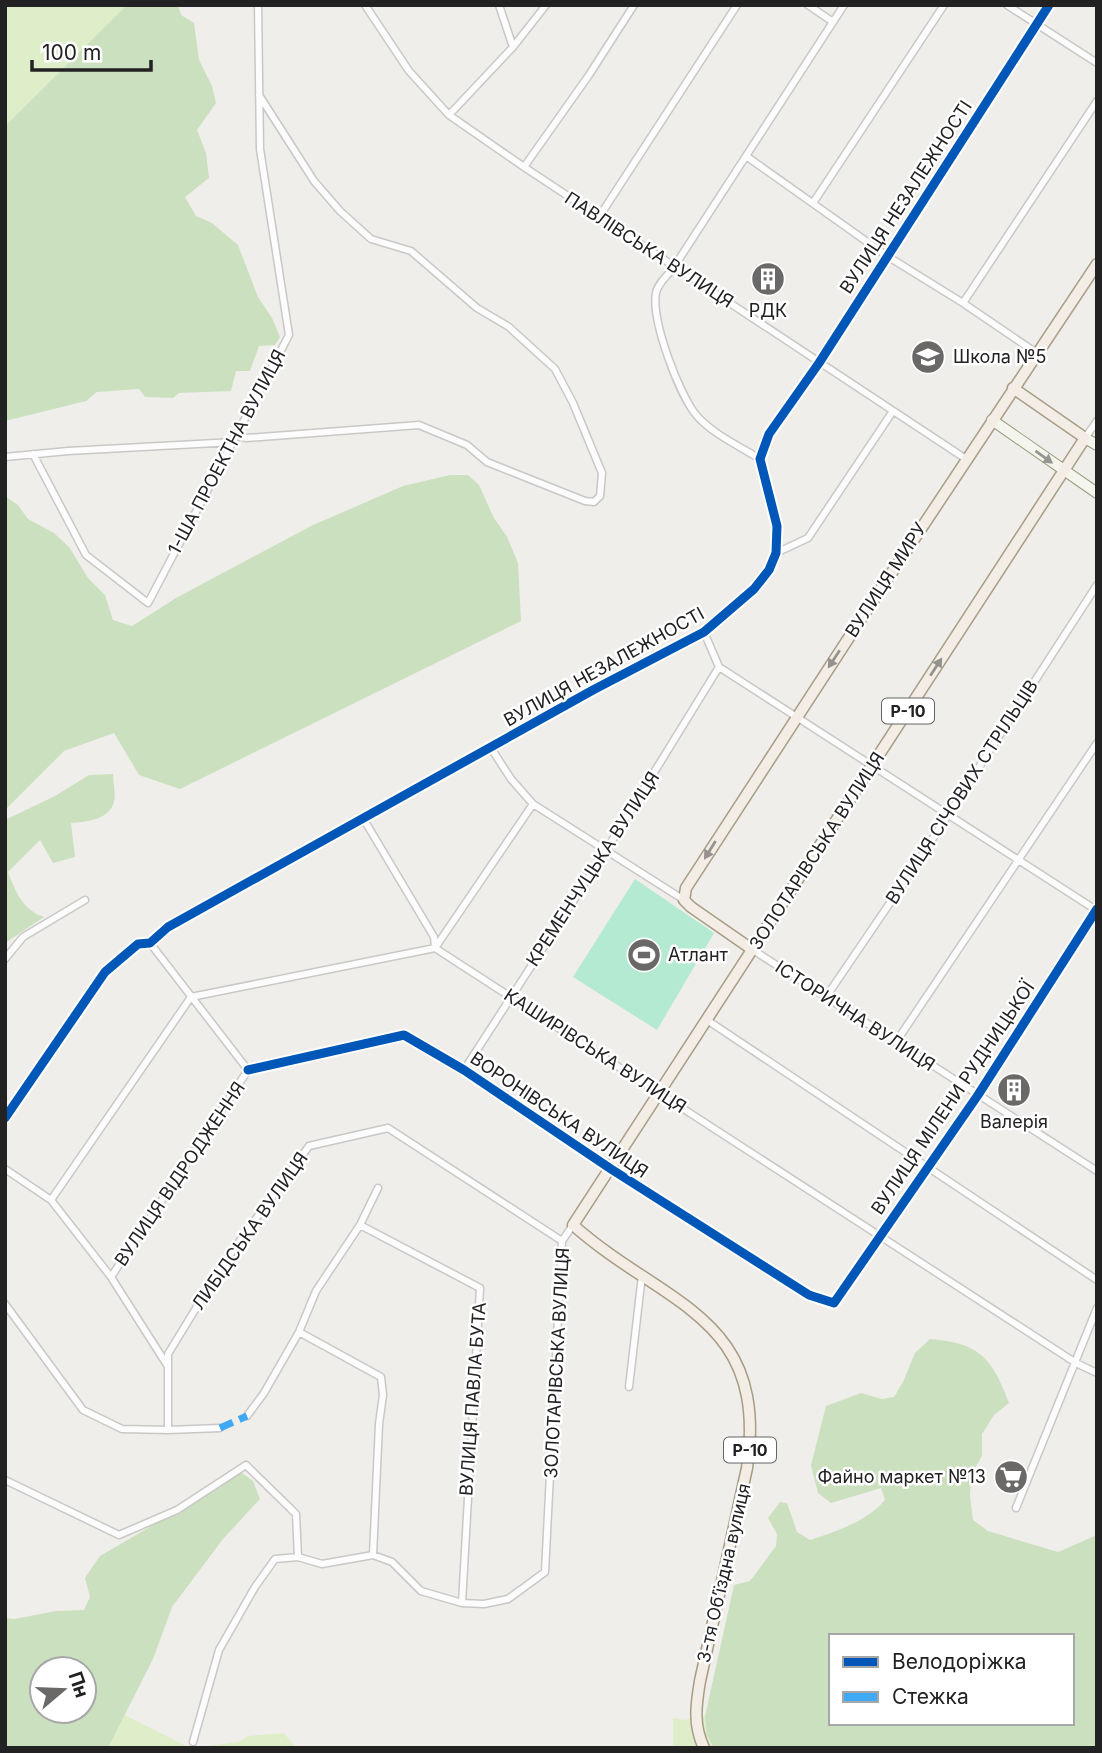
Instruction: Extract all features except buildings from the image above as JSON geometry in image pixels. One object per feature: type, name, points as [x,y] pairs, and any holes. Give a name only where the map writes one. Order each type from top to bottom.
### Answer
[{"type":"main road","name":"ВУЛИЦЯ МИРУ","points":[[684,900],[686,888],[797,716],[1097,264]]},
{"type":"main road","points":[[1013,388],[1097,445]]},
{"type":"main road","points":[[992,420],[1097,494]]},
{"type":"main road","name":"ЗОЛОТАРІВСЬКА ВУЛИЦЯ","points":[[573,1225],[1086,438]]},
{"type":"main road","name":"ІСТОРИЧНА ВУЛИЦЯ","points":[[684,900],[752,950]]},
{"type":"main road","name":"3-тя Обʼїздна вулиця","points":[[573,1225],[600,1248],[682,1301],[719,1337],[739,1369],[746,1387],[751,1411],[752,1437],[696,1709],[698,1732],[705,1748]]},
{"type":"street","name":"1-ША ПРОЕКТНА ВУЛИЦЯ","points":[[33,454],[86,555],[148,603],[289,335],[260,149],[258,5]]},
{"type":"street","points":[[499,5],[513,47]]},
{"type":"street","points":[[449,115],[513,47],[546,5]]},
{"type":"street","points":[[524,167],[634,5]]},
{"type":"street","points":[[599,217],[737,5]]},
{"type":"street","points":[[808,5],[833,22]]},
{"type":"street","points":[[844,5],[674,267],[656,290],[656,314],[660,336],[696,416],[760,459],[777,526],[776,553],[808,538],[893,411]]},
{"type":"street","points":[[813,203],[944,5]]},
{"type":"street","points":[[1007,5],[1097,63]]},
{"type":"street","name":"ВУЛИЦЯ НЕЗАЛЕЖНОСТІ","points":[[760,459],[769,434],[819,363],[1049,5]]},
{"type":"street","name":"ПАВЛІВСЬКА ВУЛИЦЯ","points":[[368,7],[409,71],[449,115],[966,459]]},
{"type":"street","points":[[5,457],[419,425],[467,445],[487,462],[585,501],[594,502],[600,496],[602,473],[573,403],[555,369],[509,327],[477,308],[411,250],[371,239],[340,211],[314,181],[260,95]]},
{"type":"street","points":[[963,303],[1097,101]]},
{"type":"street","points":[[746,156],[887,256],[1038,354]]},
{"type":"street","name":"ЗОЛОТАРІВСЬКА ВУЛИЦЯ","points":[[1086,438],[1097,421]]},
{"type":"street","name":"ВУЛИЦЯ НЕЗАЛЕЖНОСТІ","points":[[5,1118],[105,972],[138,944],[150,943],[168,927],[593,690],[704,632],[754,589],[769,570],[776,553]]},
{"type":"street","name":"ВУЛИЦЯ СІЧОВИХ СТРІЛЬЦІВ","points":[[826,997],[1097,585]]},
{"type":"street","points":[[704,632],[719,667],[1096,910]]},
{"type":"street","name":"КРЕМЕНЧУЦЬКА ВУЛИЦЯ","points":[[464,1070],[605,852],[719,667]]},
{"type":"street","points":[[895,1042],[1097,743]]},
{"type":"street","name":"ІСТОРИЧНА ВУЛИЦЯ","points":[[491,748],[511,779],[533,804],[684,900]]},
{"type":"street","points":[[51,1200],[191,997],[435,948],[533,804]]},
{"type":"street","points":[[363,818],[434,937],[435,948]]},
{"type":"street","points":[[5,959],[23,937],[85,900]]},
{"type":"street","name":"ВУЛИЦЯ МІЛЕНИ РУДНИЦЬКОЇ","points":[[834,1303],[978,1095],[1096,910]]},
{"type":"street","points":[[150,943],[248,1070]]},
{"type":"street","name":"КАШИРІВСЬКА ВУЛИЦЯ","points":[[435,948],[1076,1363],[1097,1373]]},
{"type":"street","name":"ІСТОРИЧНА ВУЛИЦЯ","points":[[752,950],[1097,1171]]},
{"type":"street","points":[[707,1020],[1097,1280]]},
{"type":"street","name":"ВОРОНІВСЬКА ВУЛИЦЯ","points":[[248,1070],[404,1035],[464,1070],[809,1295],[834,1303]]},
{"type":"street","name":"ВУЛИЦЯ ВІДРОДЖЕННЯ","points":[[111,1277],[248,1070]]},
{"type":"street","name":"ЛИБІДСЬКА ВУЛИЦЯ","points":[[168,1430],[168,1354],[223,1264],[309,1146],[388,1128],[562,1241]]},
{"type":"street","points":[[5,1169],[51,1200],[111,1277],[167,1365]]},
{"type":"street","points":[[247,1416],[264,1393],[299,1332],[316,1291],[360,1225],[378,1188]]},
{"type":"street","name":"ВУЛИЦЯ ПАВЛА БУТА","points":[[360,1225],[480,1288],[462,1603]]},
{"type":"street","name":"ЗОЛОТАРІВСЬКА ВУЛИЦЯ","points":[[462,1603],[484,1604],[508,1599],[545,1572],[562,1241],[573,1225]]},
{"type":"street","points":[[629,1387],[642,1275]]},
{"type":"street","points":[[5,1304],[83,1410],[122,1429],[220,1427]]},
{"type":"street","points":[[1016,1508],[1097,1308]]},
{"type":"street","points":[[299,1332],[381,1377],[383,1395],[379,1424],[373,1555]]},
{"type":"street","points":[[5,1480],[120,1535],[177,1510],[246,1465],[296,1514],[298,1557]]},
{"type":"street","points":[[193,1742],[219,1650],[255,1587],[275,1559],[298,1557],[322,1564],[373,1555],[392,1562],[421,1591],[462,1603]]},
{"type":"green space","points":[[5,5],[127,5],[5,126]]},
{"type":"green space","points":[[127,5],[178,5],[181,15],[194,23],[199,60],[212,86],[216,103],[197,130],[206,153],[209,178],[185,197],[196,216],[212,223],[238,245],[258,297],[272,318],[280,337],[275,345],[259,346],[250,371],[236,371],[231,391],[179,393],[173,398],[145,397],[139,389],[97,392],[86,401],[5,421],[5,126]]},
{"type":"green space","points":[[450,475],[468,475],[479,485],[494,518],[507,537],[518,563],[521,621],[180,789],[139,775],[114,733],[64,751],[5,810],[5,496],[18,505],[28,519],[54,533],[69,547],[88,578],[105,595],[113,620],[132,626],[176,598],[311,526],[403,486]]},
{"type":"green space","points":[[113,774],[115,799],[107,813],[96,819],[71,823],[75,857],[53,863],[40,840],[8,872],[25,905],[44,917],[5,943],[5,820],[55,796],[89,775]]},
{"type":"green space","name":"Атлант","points":[[635,879],[714,933],[657,1030],[573,977]]},
{"type":"green space","points":[[930,1339],[961,1344],[982,1356],[997,1375],[1009,1403],[994,1415],[982,1434],[982,1456],[971,1475],[973,1520],[988,1531],[1058,1552],[1097,1535],[1097,1748],[714,1748],[707,1736],[705,1716],[734,1585],[750,1581],[776,1546],[777,1534],[768,1518],[780,1502],[787,1503],[797,1532],[810,1540],[860,1520],[885,1500],[881,1488],[831,1503],[818,1493],[811,1465],[826,1406],[861,1393],[882,1399],[894,1397],[915,1353]]},
{"type":"green space","points":[[235,1468],[253,1481],[260,1499],[223,1539],[172,1607],[153,1659],[108,1748],[5,1748],[5,1618],[84,1610],[90,1597],[85,1578],[100,1556],[177,1511]]},
{"type":"green space","points":[[125,1715],[190,1748],[108,1748]]},
{"type":"green space","points":[[705,1716],[707,1736],[714,1748],[673,1748],[673,1718],[683,1720]]},
{"type":"green space","points":[[284,1733],[296,1748],[190,1748],[239,1742],[248,1736]]},
{"type":"marked path","points":[[220,1428],[247,1416]]},
{"type":"cycle path","points":[[5,1118],[105,972],[138,944],[150,943],[168,927],[593,690],[704,632],[754,589],[769,570],[776,553],[777,526],[760,459],[769,434],[819,363],[1049,5]]},
{"type":"cycle path","points":[[248,1070],[404,1035],[464,1070],[611,1169],[809,1295],[834,1303],[978,1095],[1097,909]]},
{"type":"place","name":"РДК","points":[[768,279]]},
{"type":"place","name":"Школа №5","points":[[928,357]]},
{"type":"place","name":"Атлант","points":[[644,955]]},
{"type":"place","name":"Валерія","points":[[1014,1090]]},
{"type":"place","name":"Файно маркет №13","points":[[1011,1477]]}]
